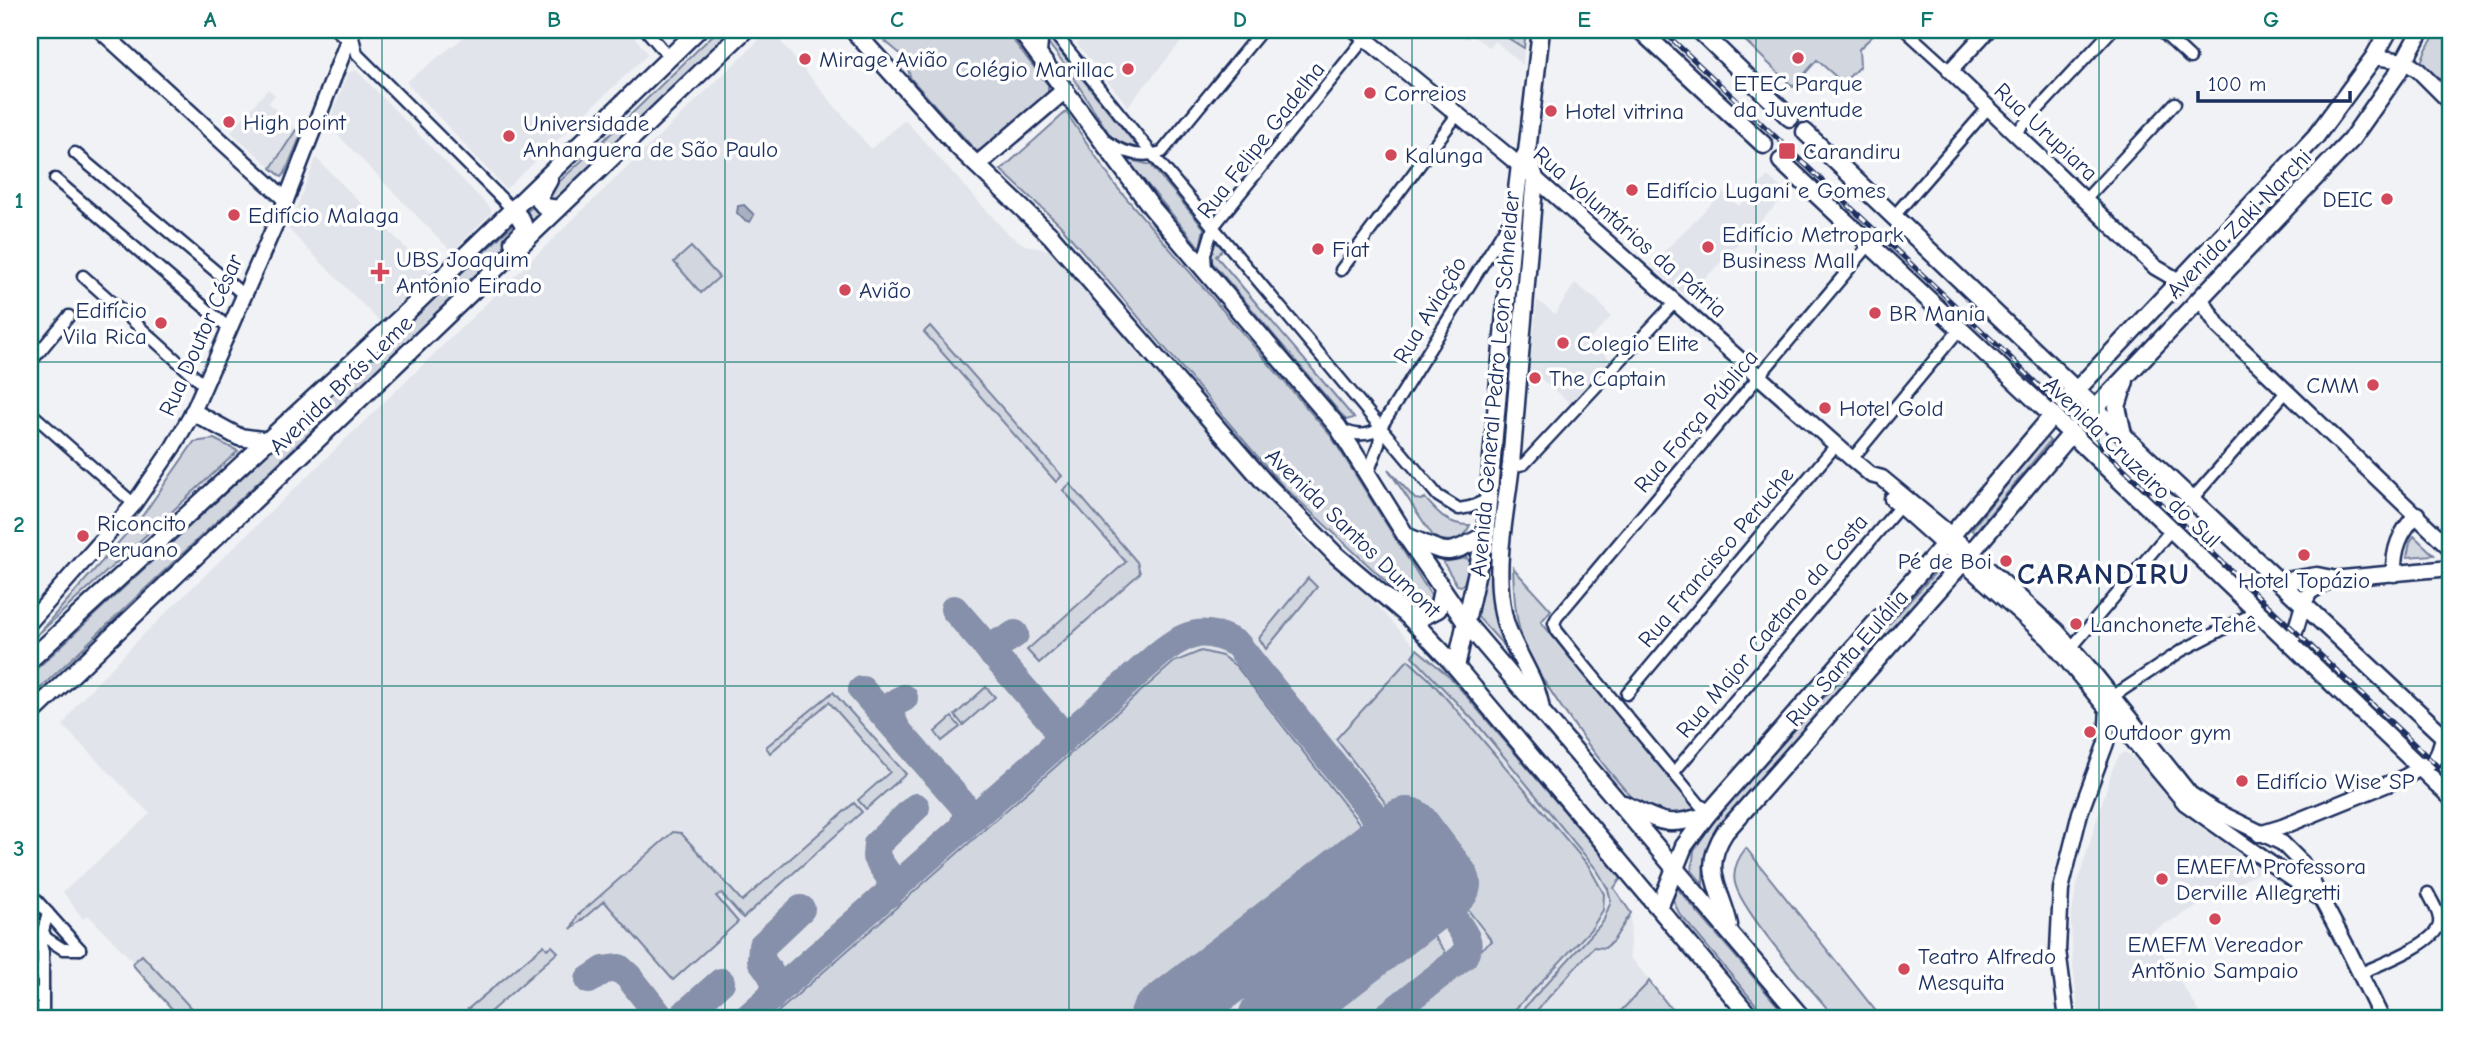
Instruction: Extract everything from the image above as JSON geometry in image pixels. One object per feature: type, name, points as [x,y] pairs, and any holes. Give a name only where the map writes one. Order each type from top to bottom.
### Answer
[{"type":"main road","name":"Avenida Brás Leme","points":[[30,660],[408,311],[698,30]]},
{"type":"main road","name":"Avenida Brás Leme","points":[[30,715],[745,30]]},
{"type":"main road","name":"Avenida Santos Dumont","points":[[853,30],[977,165],[1051,236],[1265,483],[1335,554],[1408,617],[1457,667],[1752,1019]]},
{"type":"main road","name":"Avenida Santos Dumont","points":[[1020,30],[1152,208],[1338,427],[1406,536],[1466,623],[1803,1019]]},
{"type":"main road","points":[[1038,53],[1040,30]]},
{"type":"main road","name":"Avenida General Pedro Leon Schneider","points":[[1457,667],[1485,535],[1514,214],[1541,30]]},
{"type":"main road","points":[[1640,30],[1764,145]]},
{"type":"main road","points":[[1699,30],[1790,118]]},
{"type":"main road","name":"Avenida Zaki Narchi","points":[[2052,416],[2316,136],[2374,57],[2389,30]]},
{"type":"main road","name":"Avenida Zaki Narchi","points":[[2071,434],[2350,141],[2378,103],[2421,30]]},
{"type":"main road","points":[[2408,54],[2432,30]]},
{"type":"main road","points":[[977,165],[1065,90]]},
{"type":"main road","name":"Avenida Cruzeiro do Sul","points":[[1805,132],[2448,739]]},
{"type":"main road","points":[[1524,159],[1535,178]]},
{"type":"main road","name":"Avenida Cruzeiro do Sul","points":[[1781,161],[2451,797]]},
{"type":"main road","points":[[551,171],[551,177],[538,199],[545,208],[558,209]]},
{"type":"main road","name":"Avenida General Pedro Leon Schneider","points":[[1535,178],[1500,553],[1502,608],[1512,642],[1539,697],[1541,713]]},
{"type":"main road","points":[[503,262],[504,251],[523,232],[522,220],[512,209]]},
{"type":"main road","points":[[2174,286],[2201,291],[2195,304],[2181,310],[2177,303],[2170,299],[2174,286]]},
{"type":"main road","points":[[2124,436],[2117,407],[2120,391],[2131,371]]},
{"type":"main road","points":[[193,412],[239,437],[269,441]]},
{"type":"main road","name":"Rua Santa Eulália","points":[[1659,908],[1684,846],[1709,813],[2052,416]]},
{"type":"main road","name":"Rua Santa Eulália","points":[[1730,931],[1712,871],[1719,841],[2071,434]]},
{"type":"main road","points":[[1406,536],[1446,552],[1455,551],[1485,535]]},
{"type":"main road","points":[[2279,582],[2317,576],[2332,579]]},
{"type":"main road","points":[[1408,617],[1420,618],[1438,608],[1442,590]]},
{"type":"main road","points":[[1617,801],[1669,823],[1685,823],[1709,813]]},
{"type":"street","points":[[100,30],[286,200]]},
{"type":"street","points":[[336,30],[351,34],[357,54],[512,209]]},
{"type":"street","points":[[646,30],[669,57]]},
{"type":"street","points":[[1052,30],[1438,496],[1459,509],[1489,499]]},
{"type":"street","points":[[1097,134],[1117,149],[1136,155],[1162,152],[1262,30]]},
{"type":"street","name":"Rua Urupiara","points":[[1905,30],[2174,286]]},
{"type":"street","points":[[1950,71],[1988,30]]},
{"type":"street","points":[[2015,134],[2112,30]]},
{"type":"street","points":[[2160,30],[2190,58]]},
{"type":"street","name":"Rua Doutor César","points":[[30,622],[134,504],[193,412],[286,200],[351,34]]},
{"type":"street","name":"Rua Voluntários da Pátria","points":[[1360,34],[1457,115],[1524,159]]},
{"type":"street","name":"Rua Felipe Gadelha","points":[[1207,272],[1205,254],[1213,227],[1360,34]]},
{"type":"street","points":[[340,61],[357,54]]},
{"type":"street","points":[[2374,57],[2408,54],[2418,70],[2451,103]]},
{"type":"street","points":[[2085,200],[2175,103]]},
{"type":"street","points":[[1894,216],[1988,108]]},
{"type":"street","points":[[1341,270],[1457,115]]},
{"type":"street","points":[[75,153],[245,296]]},
{"type":"street","name":"Rua Voluntários da Pátria","points":[[1535,178],[1871,475],[1875,485],[1947,540]]},
{"type":"street","points":[[55,179],[230,329]]},
{"type":"street","name":"Rua Aviação","points":[[1368,473],[1379,444],[1381,426],[1480,264],[1514,214]]},
{"type":"street","name":"Rua Força Pública","points":[[1674,772],[1584,665],[1557,631],[1554,623],[1870,244]]},
{"type":"street","points":[[83,276],[205,386]]},
{"type":"street","points":[[1510,467],[1524,464],[1675,302]]},
{"type":"street","points":[[2195,304],[2451,549]]},
{"type":"street","points":[[30,363],[69,316]]},
{"type":"street","points":[[1852,458],[1959,330]]},
{"type":"street","points":[[2192,499],[2287,391]]},
{"type":"street","points":[[30,412],[134,504]]},
{"type":"street","points":[[1338,427],[1346,432],[1363,435],[1376,431],[1381,426]]},
{"type":"street","name":"Rua Francisco Peruche","points":[[1627,694],[1836,445]]},
{"type":"street","name":"Rua Voluntários da Pátria","points":[[1871,475],[1882,478],[2053,635],[2190,794],[2214,810],[2286,845],[2309,873],[2318,897],[2361,973],[2382,1019]]},
{"type":"street","name":"Rua Major Caetano da Costa","points":[[1674,772],[1900,506]]},
{"type":"street","points":[[2394,574],[2396,547],[2408,524],[2417,514]]},
{"type":"street","points":[[2072,647],[2171,530]]},
{"type":"street","points":[[2291,645],[2303,605],[2315,587],[2332,579],[2451,568]]},
{"type":"street","points":[[2067,1019],[2058,950],[2061,889],[2082,806],[2103,754],[2110,703],[2181,651],[2256,612]]},
{"type":"street","name":"Rua Voluntários da Pátria","points":[[2053,635],[2072,647],[2134,742],[2179,797],[2200,815],[2318,897]]},
{"type":"street","points":[[2226,831],[2265,834],[2386,786],[2434,760],[2448,739]]},
{"type":"street","points":[[2103,754],[2116,745],[2134,742]]},
{"type":"street","points":[[1674,772],[1709,813]]},
{"type":"street","points":[[2286,845],[2286,832],[2297,821]]},
{"type":"street","points":[[30,893],[80,949],[63,948],[43,940],[30,928]]},
{"type":"street","points":[[2361,973],[2419,945],[2436,931],[2439,920],[2428,893]]},
{"type":"street","points":[[43,1019],[43,931],[48,913]]},
{"type":"street","points":[[30,951],[43,940]]},
{"type":"street","points":[[30,978],[44,965]]},
{"type":"street","points":[[30,1002],[43,989]]},
{"type":"shaded area","name":"Universidade Anhanguera de São Paulo","points":[[473,30],[629,30],[648,54],[506,189],[406,82]]},
{"type":"shaded area","points":[[718,30],[734,30],[30,698],[30,675],[619,126]]},
{"type":"shaded area","points":[[872,30],[1005,30],[1048,85],[1048,95],[982,150],[976,151],[911,79],[904,57]]},
{"type":"shaded area","name":"Colégio Marillac","points":[[1086,30],[1191,30],[1128,106],[1077,44]]},
{"type":"shaded area","points":[[1458,30],[1510,30],[1506,36],[1524,48],[1523,65],[1495,41],[1489,47],[1471,35],[1468,39],[1458,33]]},
{"type":"shaded area","points":[[1510,30],[1526,30],[1524,48],[1505,36]]},
{"type":"shaded area","name":"ETEC Parque da Juventude","points":[[1734,30],[1879,30],[1859,49],[1860,66],[1843,83],[1817,60],[1793,87]]},
{"type":"shaded area","points":[[2442,30],[2451,30],[2451,90],[2421,63],[2429,44]]},
{"type":"shaded area","points":[[1047,35],[1140,150],[1113,140],[1066,66],[1048,43]]},
{"type":"shaded area","points":[[763,36],[773,36],[781,42],[871,149],[905,120],[1008,234],[1025,245],[1056,252],[1300,537],[1325,560],[1342,567],[1417,649],[1451,678],[1621,878],[1614,888],[1631,913],[1630,957],[1682,1019],[189,1019],[88,915],[83,919],[63,892],[150,814],[63,726],[76,705],[140,638]]},
{"type":"shaded area","points":[[356,70],[491,209],[491,213],[452,252],[328,125],[348,73]]},
{"type":"shaded area","points":[[268,89],[275,95],[269,103],[301,135],[282,177],[231,132]]},
{"type":"shaded area","points":[[1066,112],[1115,185],[1331,436],[1434,600],[1426,610],[1409,603],[1281,484],[1059,224],[1001,170]]},
{"type":"shaded area","points":[[296,130],[301,135],[282,177],[271,168]]},
{"type":"shaded area","points":[[316,158],[431,273],[380,322],[288,229]]},
{"type":"shaded area","points":[[1126,159],[1151,165],[1204,228],[1200,248]]},
{"type":"shaded area","points":[[1768,176],[1787,194],[1687,297],[1651,265],[1723,192],[1739,206]]},
{"type":"shaded area","points":[[1524,192],[1527,194],[1492,573],[1497,621],[1507,649],[1478,617],[1477,610],[1489,556]]},
{"type":"shaded area","points":[[1214,240],[1223,249],[1216,256],[1354,418],[1346,420],[1210,260]]},
{"type":"shaded area","points":[[691,247],[719,277],[701,293],[674,262]]},
{"type":"shaded area","name":"Colegio Elite","points":[[1575,283],[1598,301],[1611,317],[1590,339],[1610,360],[1570,403],[1530,370],[1537,300],[1555,314]]},
{"type":"shaded area","points":[[930,326],[1062,476],[1056,482],[924,332]]},
{"type":"shaded area","points":[[2045,436],[2050,441],[1975,532],[1971,530]]},
{"type":"shaded area","points":[[214,439],[238,451],[35,637],[143,515],[194,442]]},
{"type":"shaded area","points":[[1388,469],[1415,499],[1425,498],[1450,521],[1470,525],[1464,535],[1450,541],[1433,536]]},
{"type":"shaded area","points":[[1070,484],[1137,562],[1140,573],[1039,663],[1027,650],[1126,562],[1063,490]]},
{"type":"shaded area","points":[[2414,536],[2434,555],[2407,557]]},
{"type":"shaded area","points":[[1467,558],[1470,562],[1464,583],[1457,585],[1443,562]]},
{"type":"shaded area","points":[[1940,567],[1945,571],[1714,834],[1705,859],[1703,884],[1692,871],[1694,850],[1717,817]]},
{"type":"shaded area","points":[[1513,568],[1551,610],[1541,622],[1697,810],[1675,817],[1651,812],[1622,786],[1582,737],[1525,647],[1517,618]]},
{"type":"shaded area","points":[[1308,578],[1317,587],[1266,649],[1259,638]]},
{"type":"shaded area","points":[[1417,649],[1451,678],[1621,878],[1614,888],[1631,913],[1613,941],[1605,948],[1594,947],[1529,1019],[1514,1019],[1603,922],[1611,901],[1608,889],[1597,870],[1478,725],[1412,656]]},
{"type":"shaded area","points":[[1201,651],[1222,656],[1236,666],[1373,841],[1375,851],[1370,860],[1163,1019],[770,1019],[1174,662]]},
{"type":"shaded area","points":[[1408,660],[1429,679],[1475,731],[1588,865],[1604,894],[1603,910],[1592,928],[1506,1019],[1391,1019],[1492,941],[1336,739]]},
{"type":"shaded area","points":[[986,687],[995,697],[963,725],[955,715]]},
{"type":"shaded area","points":[[833,692],[906,774],[866,809],[858,800],[890,772],[829,702],[770,753],[766,747]]},
{"type":"shaded area","points":[[952,717],[960,727],[942,741],[935,732]]},
{"type":"shaded area","name":"EMEFM Professora Derville Allegretti","points":[[2125,752],[2142,764],[2195,821],[2261,871],[2149,933],[2204,1019],[2079,1019],[2071,920],[2076,888],[2112,770],[2119,756]]},
{"type":"shaded area","points":[[854,803],[862,812],[743,918],[721,893],[716,896],[738,922],[673,980],[604,901],[571,929],[577,916],[673,832],[681,833],[742,901]]},
{"type":"shaded area","points":[[1746,848],[1882,1019],[1836,1019],[1780,952],[1750,913],[1735,883],[1736,864]]},
{"type":"shaded area","points":[[1677,888],[1789,1019],[1768,1019],[1679,913],[1673,900]]},
{"type":"shaded area","points":[[1413,914],[1418,916],[1445,951],[1445,963],[1376,1019],[1273,1019],[1404,918]]},
{"type":"shaded area","points":[[544,945],[547,949],[552,946],[558,952],[482,1019],[456,1019]]},
{"type":"shaded area","points":[[142,955],[201,1019],[181,1019],[132,964]]},
{"type":"shaded area","points":[[1649,981],[1679,1019],[1613,1019],[1647,984]]},
{"type":"water","points":[[744,205],[754,215],[750,222],[737,213],[738,206]]},
{"type":"taxiway","points":[[954,609],[1054,724],[1058,738],[1050,750]]},
{"type":"taxiway","points":[[993,655],[992,649],[999,642],[1015,634]]},
{"type":"taxiway","points":[[746,1019],[1159,654],[1178,640],[1196,634],[1215,635],[1237,644],[1394,840],[1399,852],[1396,874],[1388,884],[1284,968]]},
{"type":"taxiway","points":[[862,690],[963,805],[967,814],[962,829]]},
{"type":"taxiway","points":[[895,725],[890,708],[904,698]]},
{"type":"taxiway","points":[[889,894],[891,879],[876,857],[877,844],[916,807]]},
{"type":"taxiway","points":[[1378,896],[1401,886],[1425,888],[1448,911],[1468,944],[1464,956],[1383,1019]]},
{"type":"taxiway","points":[[771,998],[774,982],[761,960],[762,946],[801,909]]},
{"type":"taxiway","points":[[589,980],[604,970],[619,968],[662,1019]]},
{"type":"taxiway","points":[[679,1019],[721,982]]},
{"type":"runway","points":[[1163,1019],[1407,831],[1447,884],[1272,1019]]},
{"type":"railway","points":[[1662,30],[2010,357],[2078,425],[2451,779]]},
{"type":"place","name":"ETEC Parque da Juventude","points":[[1798,58]]},
{"type":"place","name":"Mirage Avião","points":[[805,59]]},
{"type":"place","name":"Colégio Marillac","points":[[1128,69]]},
{"type":"place","name":"Correios","points":[[1370,93]]},
{"type":"place","name":"Hotel vitrina","points":[[1551,111]]},
{"type":"place","name":"High point","points":[[229,122]]},
{"type":"place","name":"Universidade Anhanguera de São Paulo","points":[[509,136]]},
{"type":"place","name":"Carandiru","points":[[1787,151]]},
{"type":"place","name":"Kalunga","points":[[1391,155]]},
{"type":"place","name":"Edifício Lugani e Gomes","points":[[1632,190]]},
{"type":"place","name":"DEIC","points":[[2387,199]]},
{"type":"place","name":"Edifício Malaga","points":[[234,215]]},
{"type":"place","name":"Edifício Metropark Business Mall","points":[[1708,247]]},
{"type":"place","name":"Fiat","points":[[1318,249]]},
{"type":"place","name":"UBS Joaquim Antônio Eirado","points":[[380,272]]},
{"type":"place","name":"Avião","points":[[845,290]]},
{"type":"place","name":"BR Mania","points":[[1875,313]]},
{"type":"place","name":"Edifício Vila Rica","points":[[161,323]]},
{"type":"place","name":"Colegio Elite","points":[[1563,343]]},
{"type":"place","name":"The Captain","points":[[1535,378]]},
{"type":"place","name":"CMM","points":[[2373,385]]},
{"type":"place","name":"Hotel Gold","points":[[1825,408]]},
{"type":"place","name":"Riconcito Peruano","points":[[83,536]]},
{"type":"place","name":"Hotel Topázio","points":[[2304,555]]},
{"type":"place","name":"Pé de Boi","points":[[2006,561]]},
{"type":"place","name":"Lanchonete Tehê","points":[[2076,624]]},
{"type":"place","name":"Outdoor gym","points":[[2090,732]]},
{"type":"place","name":"Edifício Wise SP","points":[[2242,781]]},
{"type":"place","name":"EMEFM Professora Derville Allegretti","points":[[2162,879]]},
{"type":"place","name":"EMEFM Vereador Antõnio Sampaio","points":[[2215,919]]},
{"type":"place","name":"Teatro Alfredo Mesquita","points":[[1904,969]]},
{"type":"district","name":"CARANDIRU","points":[[2104,574]]}]
